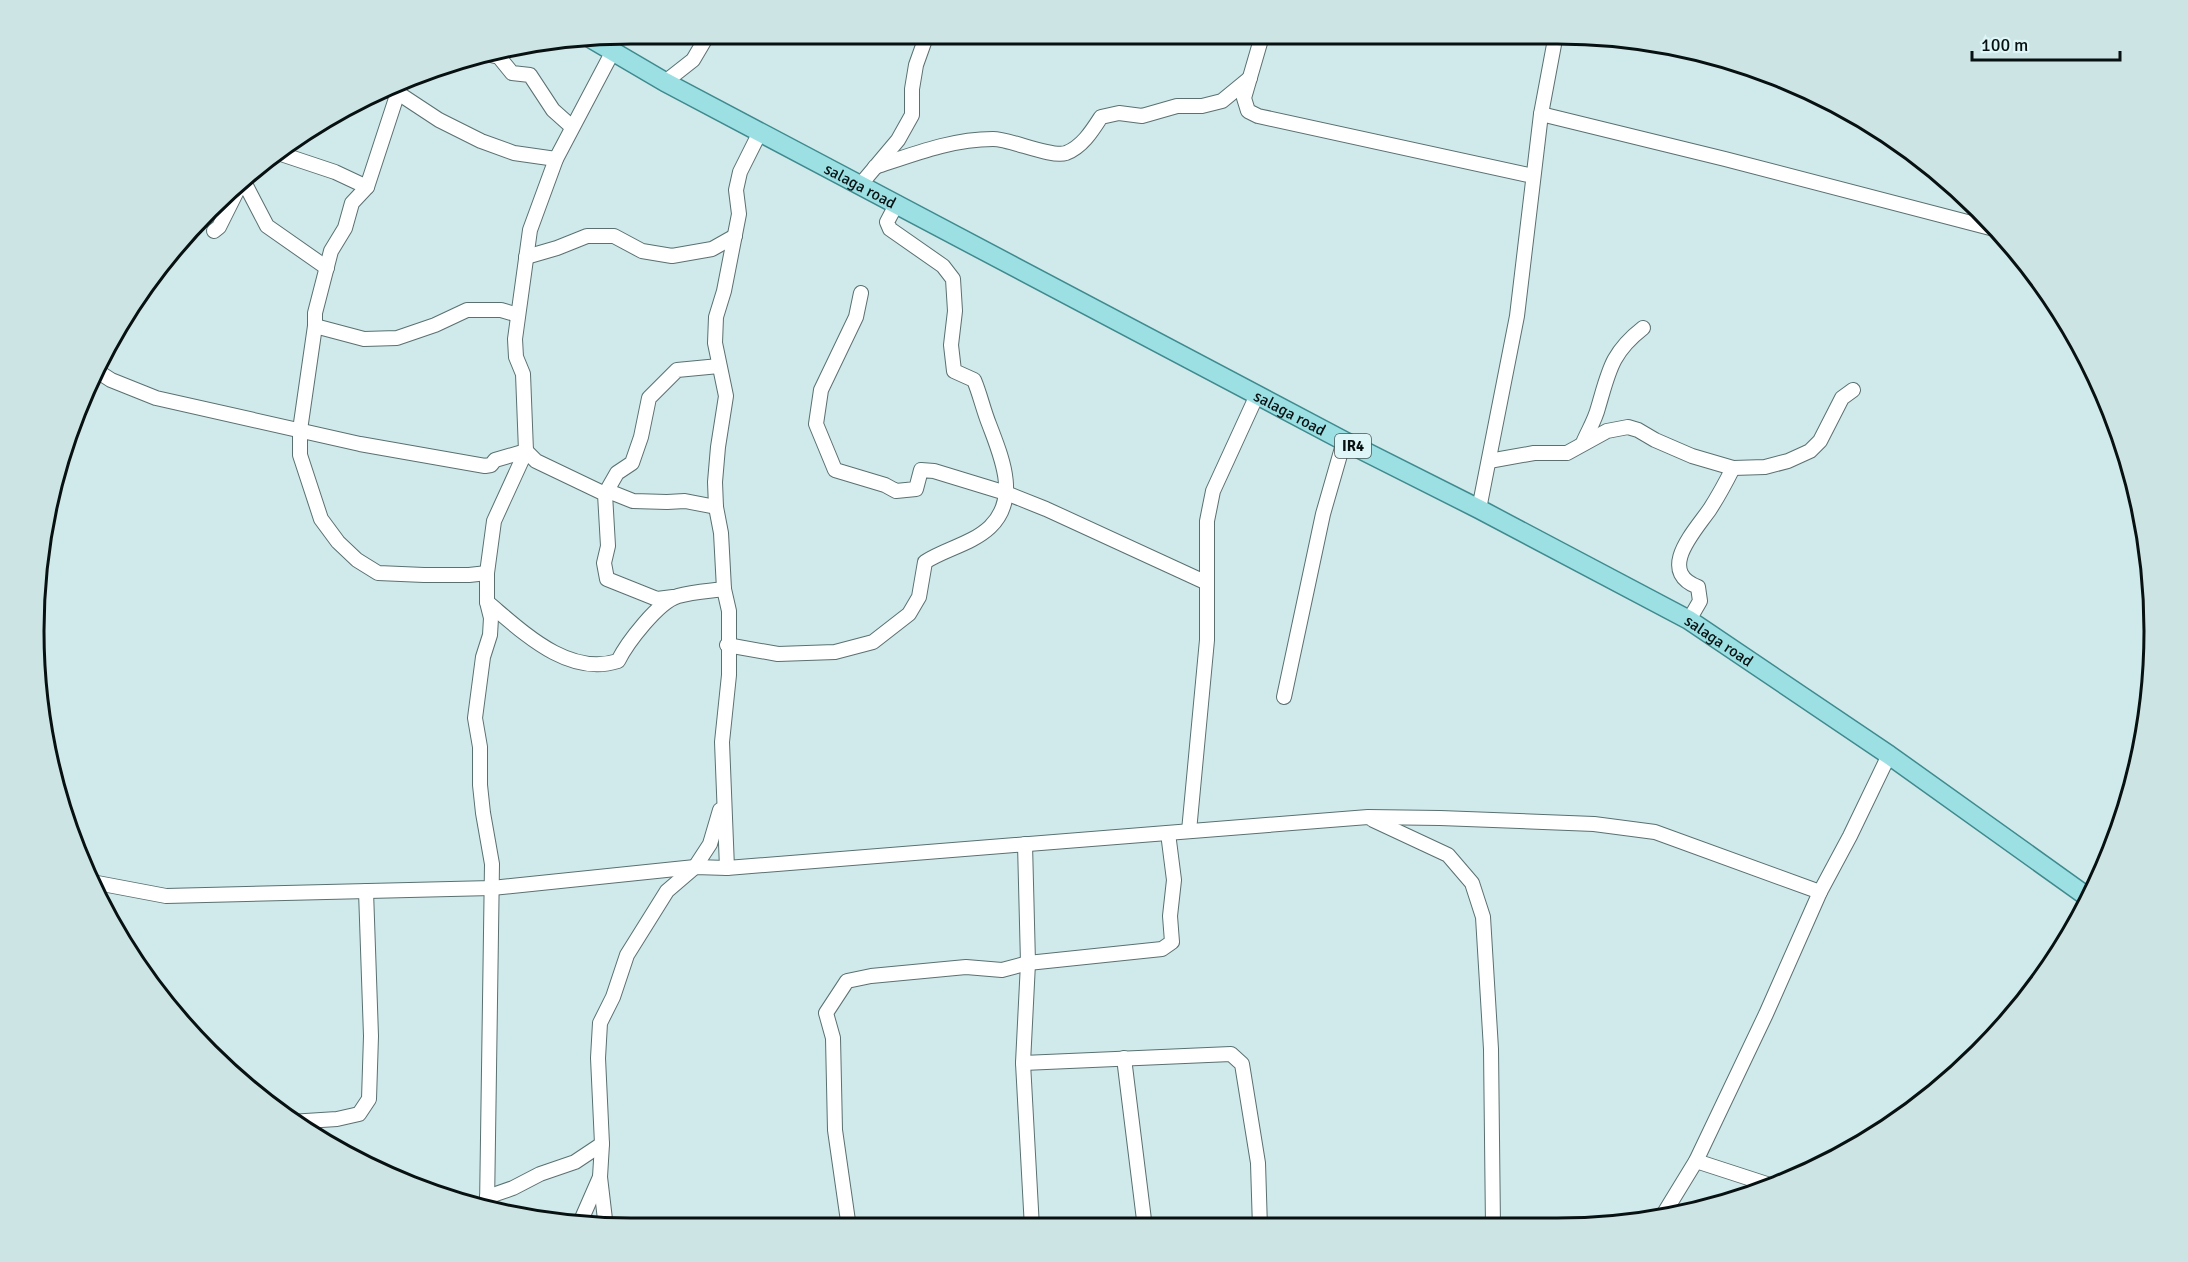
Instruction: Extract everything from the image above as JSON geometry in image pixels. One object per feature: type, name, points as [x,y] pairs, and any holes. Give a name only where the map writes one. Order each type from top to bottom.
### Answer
[{"type":"main road","name":"salaga road","points":[[602,45],[665,82],[1344,441],[1479,509],[1689,620],[1889,755],[2083,893]]},
{"type":"street","points":[[665,82],[693,60],[702,44]]},
{"type":"street","points":[[861,184],[898,140],[912,115],[915,65],[923,44]]},
{"type":"street","points":[[1260,44],[1244,98],[1248,111],[1258,116],[1533,176]]},
{"type":"street","points":[[1479,509],[1517,316],[1541,114],[1554,44]]},
{"type":"street","points":[[487,1200],[492,864],[480,785],[480,747],[475,718],[481,666],[490,635],[491,618],[487,573],[494,521],[526,451],[523,374],[516,357],[515,339],[530,230],[556,159],[613,51]]},
{"type":"street","points":[[500,59],[512,74],[530,75],[553,110],[572,127]]},
{"type":"street","points":[[875,166],[940,145],[994,139],[1063,154],[1077,148],[1101,117],[1119,113],[1142,116],[1177,106],[1202,106],[1222,101],[1250,78]]},
{"type":"street","points":[[404,89],[439,120],[481,141],[514,153],[556,159]]},
{"type":"street","points":[[398,92],[367,187],[352,203],[345,228],[331,250],[315,313],[300,430],[300,454],[321,519],[338,542],[357,560],[378,573],[424,575],[487,573]]},
{"type":"street","points":[[1541,114],[1981,226]]},
{"type":"street","points":[[727,868],[722,742],[729,675],[727,645],[729,611],[724,589],[721,533],[716,507],[718,447],[726,396],[715,343],[716,317],[724,291],[739,214],[736,190],[740,172],[760,132]]},
{"type":"street","points":[[286,156],[335,172],[367,187]]},
{"type":"street","points":[[247,186],[267,226],[327,268]]},
{"type":"street","points":[[214,231],[219,227],[232,201]]},
{"type":"street","points":[[727,645],[778,654],[835,652],[873,642],[909,614],[919,597],[925,562],[975,538],[990,527],[1002,513],[1006,493],[1004,466],[974,380],[954,370],[951,345],[955,311],[953,279],[942,266],[890,229],[887,222],[897,203]]},
{"type":"street","points":[[526,257],[587,236],[614,236],[642,251],[672,256],[712,249],[735,236]]},
{"type":"street","points":[[861,293],[856,317],[821,390],[816,424],[835,470],[885,485],[896,491],[916,489],[921,470],[934,471],[1006,493],[1207,583]]},
{"type":"street","points":[[315,326],[364,339],[397,338],[435,325],[467,310],[501,310],[518,315]]},
{"type":"street","points":[[1583,442],[1598,410],[1605,380],[1616,353],[1643,328]]},
{"type":"street","points":[[719,366],[677,370],[649,398],[641,437],[632,463],[617,473],[606,492],[608,546],[604,563],[607,579],[657,599],[724,589]]},
{"type":"street","points":[[102,374],[156,398],[360,444],[485,466],[491,465],[495,460],[526,451]]},
{"type":"street","points":[[1489,461],[1534,453],[1567,453],[1583,442],[1607,431],[1628,427],[1692,456],[1733,468],[1765,467],[1788,462],[1810,451],[1820,441],[1842,398],[1853,390]]},
{"type":"street","points":[[1189,831],[1207,640],[1207,521],[1213,491],[1257,395]]},
{"type":"street","points":[[1284,697],[1323,514],[1344,441]]},
{"type":"street","points":[[526,451],[536,461],[606,492],[633,501],[685,501],[716,507]]},
{"type":"street","points":[[1689,620],[1700,601],[1698,587],[1688,583],[1681,576],[1678,566],[1692,533],[1718,496],[1733,468]]},
{"type":"street","points":[[488,602],[518,628],[558,656],[604,666],[618,661],[625,648],[655,612],[675,597]]},
{"type":"street","points":[[1666,1208],[1696,1161],[1766,1014],[1820,892],[1889,755]]},
{"type":"street","points":[[605,1217],[600,1177],[602,1144],[598,1058],[600,1023],[613,997],[627,955],[667,891],[695,867],[710,844],[724,801]]},
{"type":"street","points":[[1368,817],[1448,855],[1472,883],[1483,917],[1491,1049],[1493,1218]]},
{"type":"street","points":[[101,884],[166,896],[492,888],[695,867],[727,868],[1368,817],[1594,824],[1655,832],[1820,892]]},
{"type":"street","points":[[848,1218],[835,1130],[833,1038],[826,1013],[847,981],[871,976],[966,967],[1002,970],[1028,963],[1162,949],[1172,942],[1170,916],[1174,880],[1168,832]]},
{"type":"street","points":[[1025,844],[1028,963],[1023,1063],[1031,1218]]},
{"type":"street","points":[[308,1121],[337,1119],[359,1114],[369,1099],[371,1036],[366,891]]},
{"type":"street","points":[[1023,1063],[1231,1054],[1242,1064],[1258,1163],[1260,1218]]},
{"type":"street","points":[[1124,1058],[1144,1218]]},
{"type":"street","points":[[490,1201],[540,1174],[575,1162],[602,1144]]},
{"type":"street","points":[[1696,1161],[1760,1182]]},
{"type":"street","points":[[583,1216],[600,1177]]}]
